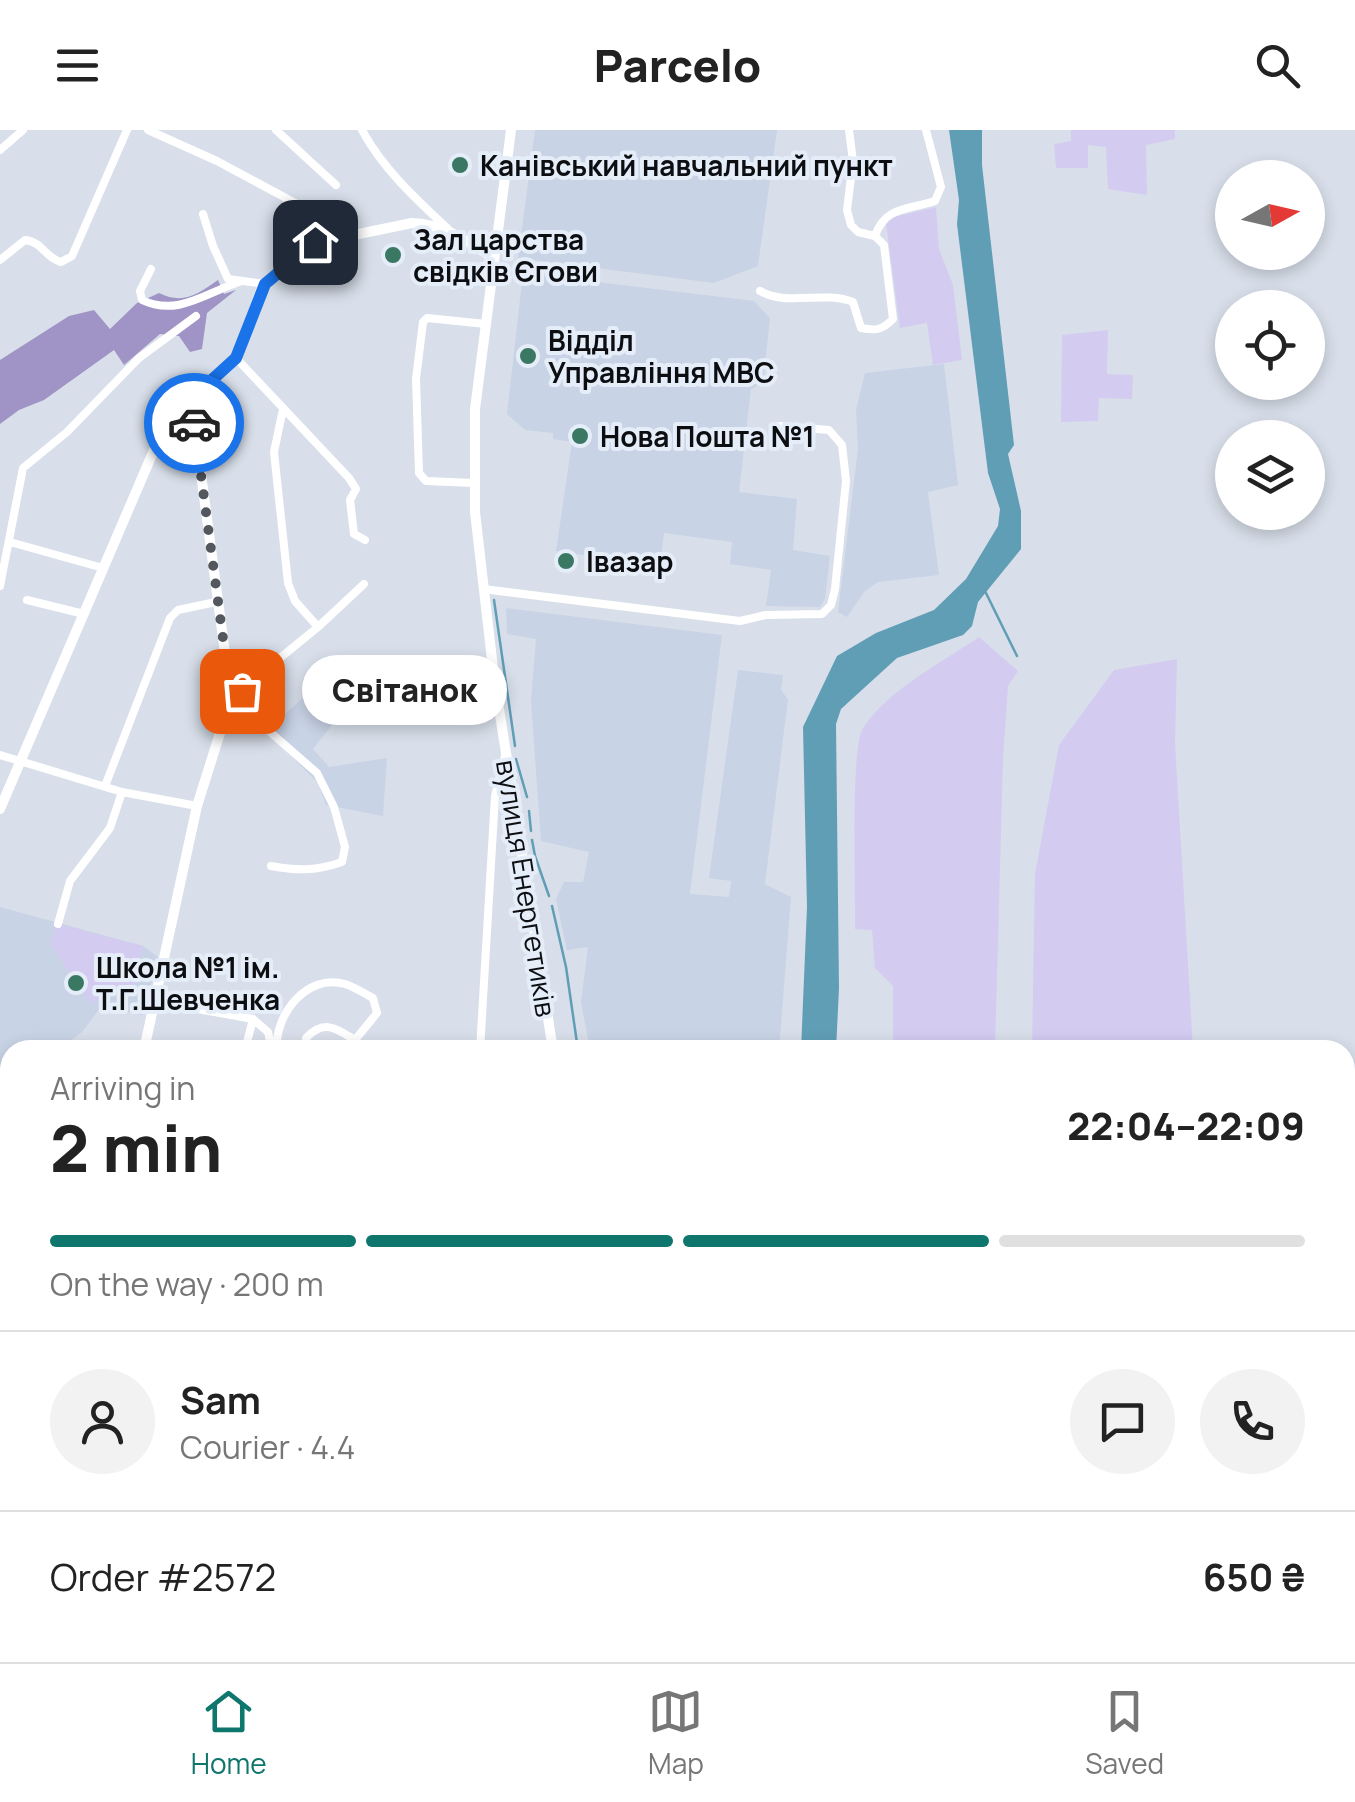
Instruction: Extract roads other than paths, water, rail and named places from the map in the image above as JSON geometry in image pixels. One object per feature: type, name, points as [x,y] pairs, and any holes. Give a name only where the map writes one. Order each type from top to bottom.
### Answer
[{"type":"street","points":[[0,150],[23,130]]},
{"type":"street","points":[[0,260],[25,240],[40,244],[53,260],[61,262],[72,256],[127,130]]},
{"type":"street","points":[[148,130],[297,204],[315,242]]},
{"type":"street","points":[[276,130],[336,185]]},
{"type":"street","points":[[362,130],[404,186],[451,232]]},
{"type":"street","name":"вулиця Енергетиків","points":[[511,130],[474,409],[474,483],[483,588],[550,1040]]},
{"type":"street","points":[[760,291],[774,299],[840,297],[853,302],[861,328],[884,329],[892,319],[884,246],[875,236],[858,232],[851,225],[848,210],[853,161],[849,130]]},
{"type":"street","points":[[875,236],[880,220],[888,214],[935,201],[941,187],[926,130]]},
{"type":"street","points":[[203,214],[212,246],[228,279],[265,284]]},
{"type":"street","points":[[0,809],[163,429],[236,358],[265,284],[315,242],[412,223],[451,232],[494,258]]},
{"type":"street","points":[[151,269],[140,291],[142,300],[155,306],[178,307],[240,282]]},
{"type":"street","points":[[0,586],[23,468],[67,432],[139,358],[196,316]]},
{"type":"street","points":[[474,483],[426,481],[419,473],[416,379],[422,322],[426,318],[486,324]]},
{"type":"street","points":[[236,358],[349,478],[356,489],[350,500],[354,534],[365,540]]},
{"type":"street","points":[[146,1040],[197,806],[231,698],[191,399]]},
{"type":"street","points":[[283,409],[274,452],[288,582],[295,601],[318,627]]},
{"type":"street","points":[[483,588],[740,621],[766,615],[822,614],[831,605],[835,589],[846,481],[842,445],[829,430],[780,426]]},
{"type":"street","points":[[0,511],[12,514]]},
{"type":"street","points":[[10,542],[104,568]]},
{"type":"street","points":[[231,698],[364,584]]},
{"type":"street","points":[[28,600],[84,614]]},
{"type":"street","points":[[106,786],[170,618],[178,610],[216,602]]},
{"type":"street","points":[[231,698],[317,773],[334,807],[345,847],[342,862],[318,870],[302,872],[271,866]]},
{"type":"street","points":[[0,755],[122,792],[197,806]]},
{"type":"street","points":[[481,1040],[495,796],[506,755]]},
{"type":"street","points":[[58,924],[70,881],[110,828],[122,792]]},
{"type":"street","points":[[275,1040],[275,1031],[291,1004],[314,985],[342,982],[373,998],[377,1013],[355,1040],[330,1025],[316,1027],[306,1040]]},
{"type":"street","points":[[153,1001],[253,1018],[271,1040]]},
{"type":"street","points":[[248,1040],[253,1018]]},
{"type":"water","points":[[949,130],[982,130],[982,165],[1014,445],[1008,454],[1021,511],[1021,549],[978,602],[972,626],[963,635],[897,658],[841,709],[836,724],[836,1040],[801,1040],[807,907],[803,727],[837,656],[876,633],[934,610],[966,579],[998,526],[1000,509],[988,473],[957,224],[959,200]]},
{"type":"waterway","points":[[447,236],[457,243]]},
{"type":"waterway","points":[[985,591],[1017,656]]},
{"type":"waterway","points":[[494,600],[515,746]]},
{"type":"waterway","points":[[516,759],[527,797]]},
{"type":"waterway","points":[[529,811],[531,831]]},
{"type":"waterway","points":[[532,840],[549,896]]},
{"type":"waterway","points":[[552,906],[577,1040]]},
{"type":"place","name":"Канівський навчальний пункт","points":[[460,165]]},
{"type":"place","name":"Зал царства свідків Єгови","points":[[393,255]]},
{"type":"place","name":"Відділ Управління МВС","points":[[528,356]]},
{"type":"place","name":"Нова Пошта №1","points":[[580,436]]},
{"type":"place","name":"Івазар","points":[[566,561]]},
{"type":"place","name":"Світанок","points":[[242,691]]},
{"type":"place","name":"Школа №1 ім. Т.Г.Шевченка","points":[[76,983]]}]
